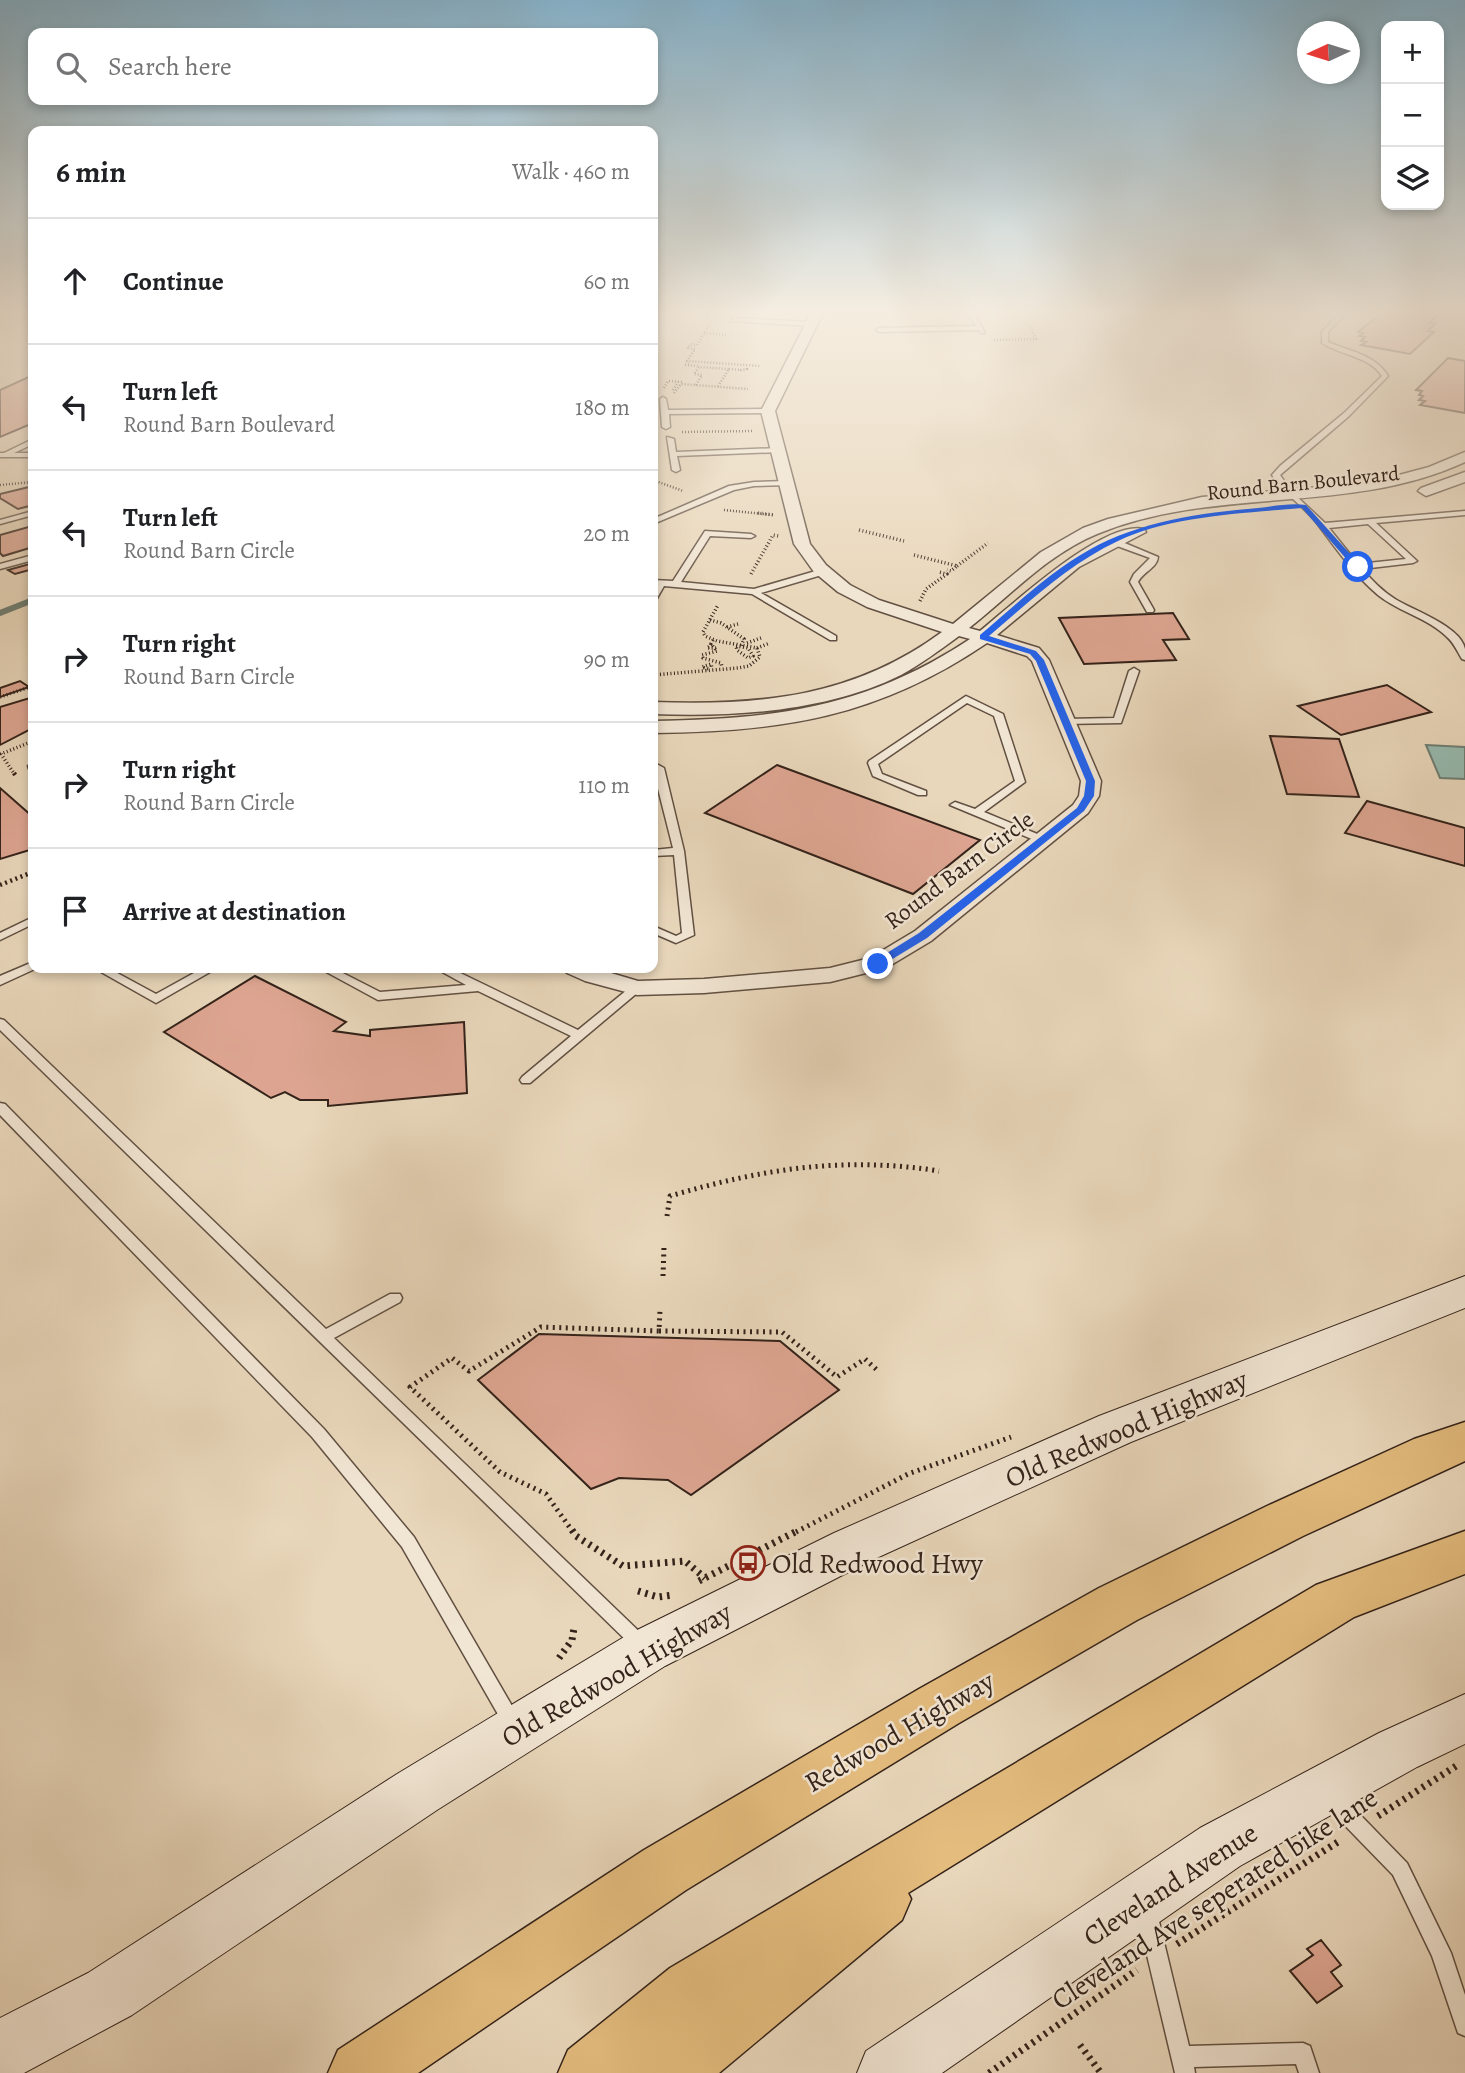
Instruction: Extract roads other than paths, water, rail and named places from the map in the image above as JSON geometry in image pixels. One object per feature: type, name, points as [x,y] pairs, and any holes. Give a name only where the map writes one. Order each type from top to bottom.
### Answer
[{"type":"highway","points":[[1285,1521],[1465,1422]]},
{"type":"highway","name":"Redwood Highway","points":[[361,2073],[677,1862],[939,1706],[1118,1604],[1285,1521],[1432,1453],[1465,1441]]},
{"type":"highway","points":[[591,2073],[693,1990],[1335,1601],[1465,1552]]},
{"type":"highway","points":[[668,2073],[990,1808]]},
{"type":"main road","name":"Old Redwood Highway","points":[[0,2052],[110,1994],[417,1792],[647,1650],[852,1547],[1115,1429],[1465,1291]]},
{"type":"main road","name":"Cleveland Avenue","points":[[888,2073],[1220,1847],[1342,1809],[1398,1750],[1465,1718]]},
{"type":"street","points":[[770,408],[768,411],[802,544],[821,572]]},
{"type":"street","name":"Round Barn Boulevard","points":[[658,727],[754,723],[854,705],[902,685],[959,655],[1047,582],[1089,553],[1112,541],[1185,520],[1398,483],[1432,473],[1465,456]]},
{"type":"street","name":"Round Barn Boulevard","points":[[658,708],[685,710],[791,701],[888,673],[955,631],[1028,567],[1071,539],[1111,523],[1202,502],[1396,497],[1440,487],[1465,477]]},
{"type":"street","name":"Round Barn Circle","points":[[586,973],[638,988],[704,986],[830,975],[878,964],[923,936],[1081,809],[1089,796],[1091,781],[1040,660],[1033,652],[955,631],[887,608],[821,572]]},
{"type":"lane","points":[[664,408],[666,427]]},
{"type":"lane","points":[[1354,408],[1303,453],[1282,467],[1276,475],[1382,594],[1449,632],[1461,644],[1465,657]]},
{"type":"lane","points":[[665,412],[768,411]]},
{"type":"lane","points":[[672,436],[676,470]]},
{"type":"lane","points":[[3,455],[28,443]]},
{"type":"lane","points":[[673,454],[780,450]]},
{"type":"lane","points":[[3,455],[28,455]]},
{"type":"lane","points":[[658,520],[732,488],[788,483]]},
{"type":"lane","points":[[1322,526],[1465,513]]},
{"type":"lane","points":[[0,522],[28,514]]},
{"type":"lane","points":[[1358,567],[1413,561],[1369,521]]},
{"type":"lane","points":[[675,585],[708,533],[751,536]]},
{"type":"lane","points":[[1112,541],[1154,557],[1154,561],[1134,582],[1150,610]]},
{"type":"lane","points":[[0,567],[28,559]]},
{"type":"lane","points":[[658,583],[754,592],[821,572]]},
{"type":"lane","points":[[754,592],[833,638]]},
{"type":"lane","points":[[1066,722],[1118,721],[1134,671]]},
{"type":"lane","points":[[922,793],[878,776],[873,763],[966,699],[998,714],[1020,782],[976,813]]},
{"type":"lane","points":[[658,768],[679,852],[688,935],[676,940],[658,931]]},
{"type":"lane","points":[[955,805],[1043,840]]},
{"type":"lane","points":[[658,853],[679,852]]},
{"type":"lane","points":[[0,937],[28,923]]},
{"type":"lane","points":[[0,981],[28,967]]},
{"type":"lane","points":[[109,973],[156,999],[202,973]]},
{"type":"lane","points":[[334,973],[378,996],[480,987]]},
{"type":"lane","points":[[451,973],[580,1036]]},
{"type":"lane","points":[[526,1080],[638,988]]},
{"type":"lane","points":[[0,1023],[647,1650]]},
{"type":"lane","points":[[0,1107],[318,1433],[408,1542],[517,1730]]},
{"type":"lane","points":[[324,1337],[395,1298]]},
{"type":"lane","points":[[1342,1809],[1400,1869],[1441,1954],[1465,2026]]},
{"type":"lane","points":[[1144,1899],[1184,2065],[1303,2053],[1309,2073]]},
{"type":"water","points":[[1426,745],[1465,747],[1465,779],[1440,778]]},
{"type":"waterway","points":[[0,613],[28,602]]},
{"type":"place","name":"Old Redwood Hwy","points":[[748,1563]]}]
